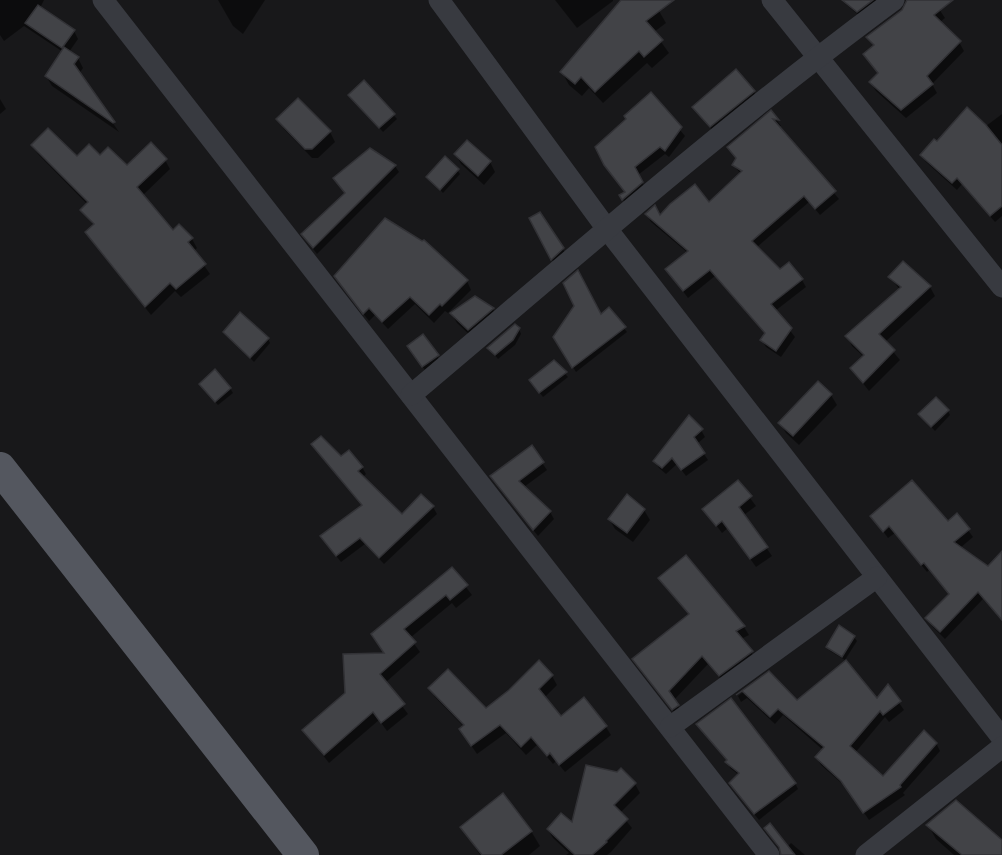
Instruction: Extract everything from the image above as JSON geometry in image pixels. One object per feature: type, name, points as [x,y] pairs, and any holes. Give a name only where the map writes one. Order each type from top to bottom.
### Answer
[{"type":"main road","points":[[0,468],[303,855]]},
{"type":"street","points":[[103,0],[769,855]]},
{"type":"street","points":[[439,0],[607,229],[1002,738]]},
{"type":"street","points":[[772,0],[1002,287]]},
{"type":"street","points":[[411,395],[607,229],[816,57],[894,0]]},
{"type":"street","points":[[670,727],[877,577]]},
{"type":"street","points":[[866,855],[1002,747]]},
{"type":"building","points":[[621,0],[674,0],[646,21],[663,40],[644,57],[639,51],[595,92],[581,77],[575,84],[560,72]]},
{"type":"building","points":[[842,0],[873,0],[857,12]]},
{"type":"building","points":[[907,0],[953,0],[934,15],[961,41],[927,76],[933,84],[901,110],[869,82],[878,73],[863,54],[874,45],[866,37],[902,10]]},
{"type":"building","points":[[38,5],[75,30],[62,48],[25,23]]},
{"type":"building","points":[[64,47],[79,57],[74,64],[115,122],[113,123],[45,76]]},
{"type":"building","points":[[736,69],[755,91],[710,127],[692,107]]},
{"type":"building","points":[[364,80],[395,114],[379,128],[348,95]]},
{"type":"building","points":[[651,92],[682,127],[665,151],[660,147],[635,167],[643,182],[622,200],[619,195],[625,192],[604,165],[595,147]]},
{"type":"building","points":[[298,98],[331,131],[312,149],[305,149],[276,119]]},
{"type":"building","points":[[967,107],[1002,145],[1002,206],[990,216],[957,178],[952,183],[920,155],[934,139],[937,141]]},
{"type":"building","points":[[771,110],[779,120],[773,119],[836,191],[815,209],[804,196],[752,241],[780,269],[789,262],[803,279],[771,304],[792,328],[776,351],[760,340],[765,333],[710,270],[683,291],[665,269],[688,251],[645,214],[655,205],[660,215],[695,184],[709,202],[742,171],[732,165],[736,158],[727,147]]},
{"type":"building","points":[[48,128],[77,156],[89,144],[100,155],[108,147],[127,165],[151,142],[167,159],[137,187],[173,230],[179,224],[193,238],[188,242],[206,264],[176,289],[170,283],[145,307],[85,232],[94,224],[80,210],[88,202],[31,145]]},
{"type":"building","points":[[467,140],[491,161],[478,176],[454,154]]},
{"type":"building","points":[[370,148],[396,165],[313,248],[301,234],[345,193],[333,178]]},
{"type":"building","points":[[445,156],[459,169],[440,190],[426,177]]},
{"type":"building","points":[[540,212],[564,248],[551,260],[529,218]]},
{"type":"building","points":[[385,218],[422,241],[424,240],[468,280],[442,306],[440,304],[429,315],[410,297],[382,322],[369,308],[363,314],[334,276]]},
{"type":"building","points":[[903,261],[931,286],[879,334],[895,350],[863,383],[850,368],[864,355],[845,336],[901,287],[888,277]]},
{"type":"building","points":[[578,270],[601,314],[609,307],[626,327],[572,368],[553,337],[574,306],[563,283]]},
{"type":"building","points":[[475,296],[494,308],[468,330],[450,313]]},
{"type":"building","points":[[240,312],[269,338],[250,358],[223,332]]},
{"type":"building","points":[[515,324],[520,328],[513,340],[495,355],[487,348]]},
{"type":"building","points":[[423,334],[439,355],[422,367],[407,346]]},
{"type":"building","points":[[554,360],[567,372],[539,393],[529,380]]},
{"type":"building","points":[[215,369],[231,388],[215,402],[199,384]]},
{"type":"building","points":[[818,381],[832,394],[793,436],[778,423]]},
{"type":"building","points":[[936,397],[949,410],[931,427],[918,414]]},
{"type":"building","points":[[689,415],[703,429],[694,437],[705,453],[681,470],[672,458],[662,468],[653,461]]},
{"type":"building","points":[[321,436],[341,456],[349,450],[363,467],[358,471],[402,514],[421,494],[434,506],[379,558],[360,538],[336,556],[320,536],[362,505],[311,444]]},
{"type":"building","points":[[532,445],[544,462],[519,481],[551,511],[533,530],[490,476]]},
{"type":"building","points":[[738,480],[752,496],[739,507],[768,547],[750,559],[722,521],[716,526],[702,509]]},
{"type":"building","points":[[912,480],[948,521],[957,513],[970,529],[954,542],[988,566],[1002,551],[1002,620],[978,592],[940,632],[925,618],[949,594],[924,563],[921,565],[889,526],[883,532],[870,516]]},
{"type":"building","points":[[627,494],[645,509],[627,533],[608,519]]},
{"type":"building","points":[[686,555],[745,626],[736,631],[753,651],[719,676],[702,656],[669,691],[679,705],[672,710],[632,659],[689,614],[658,578]]},
{"type":"building","points":[[452,567],[468,585],[450,600],[446,595],[404,629],[416,642],[380,674],[405,704],[381,723],[373,712],[324,755],[302,730],[345,693],[343,654],[384,653],[371,634]]},
{"type":"building","points":[[839,625],[855,636],[842,657],[826,647]]},
{"type":"building","points":[[539,660],[553,675],[539,689],[561,716],[584,697],[607,726],[559,765],[550,753],[547,756],[531,737],[521,747],[500,725],[471,746],[459,729],[464,725],[428,688],[448,669],[486,708],[509,690]]},
{"type":"building","points":[[846,660],[877,698],[888,684],[901,701],[883,715],[880,711],[850,746],[883,776],[924,730],[937,743],[900,785],[901,787],[863,813],[841,781],[815,757],[824,747],[778,709],[770,717],[742,691],[736,695],[769,671],[797,700]]},
{"type":"building","points":[[731,698],[796,783],[754,814],[729,783],[739,773],[725,762],[727,760],[696,724]]},
{"type":"building","points":[[586,765],[617,772],[621,768],[636,783],[614,805],[628,819],[592,855],[575,855],[547,829],[561,813],[572,822]]},
{"type":"building","points":[[503,793],[532,831],[501,855],[482,855],[460,827]]},
{"type":"building","points":[[956,800],[1002,840],[1002,855],[962,855],[926,825]]},
{"type":"building","points":[[770,823],[795,855],[781,855],[779,847],[764,828]]}]
